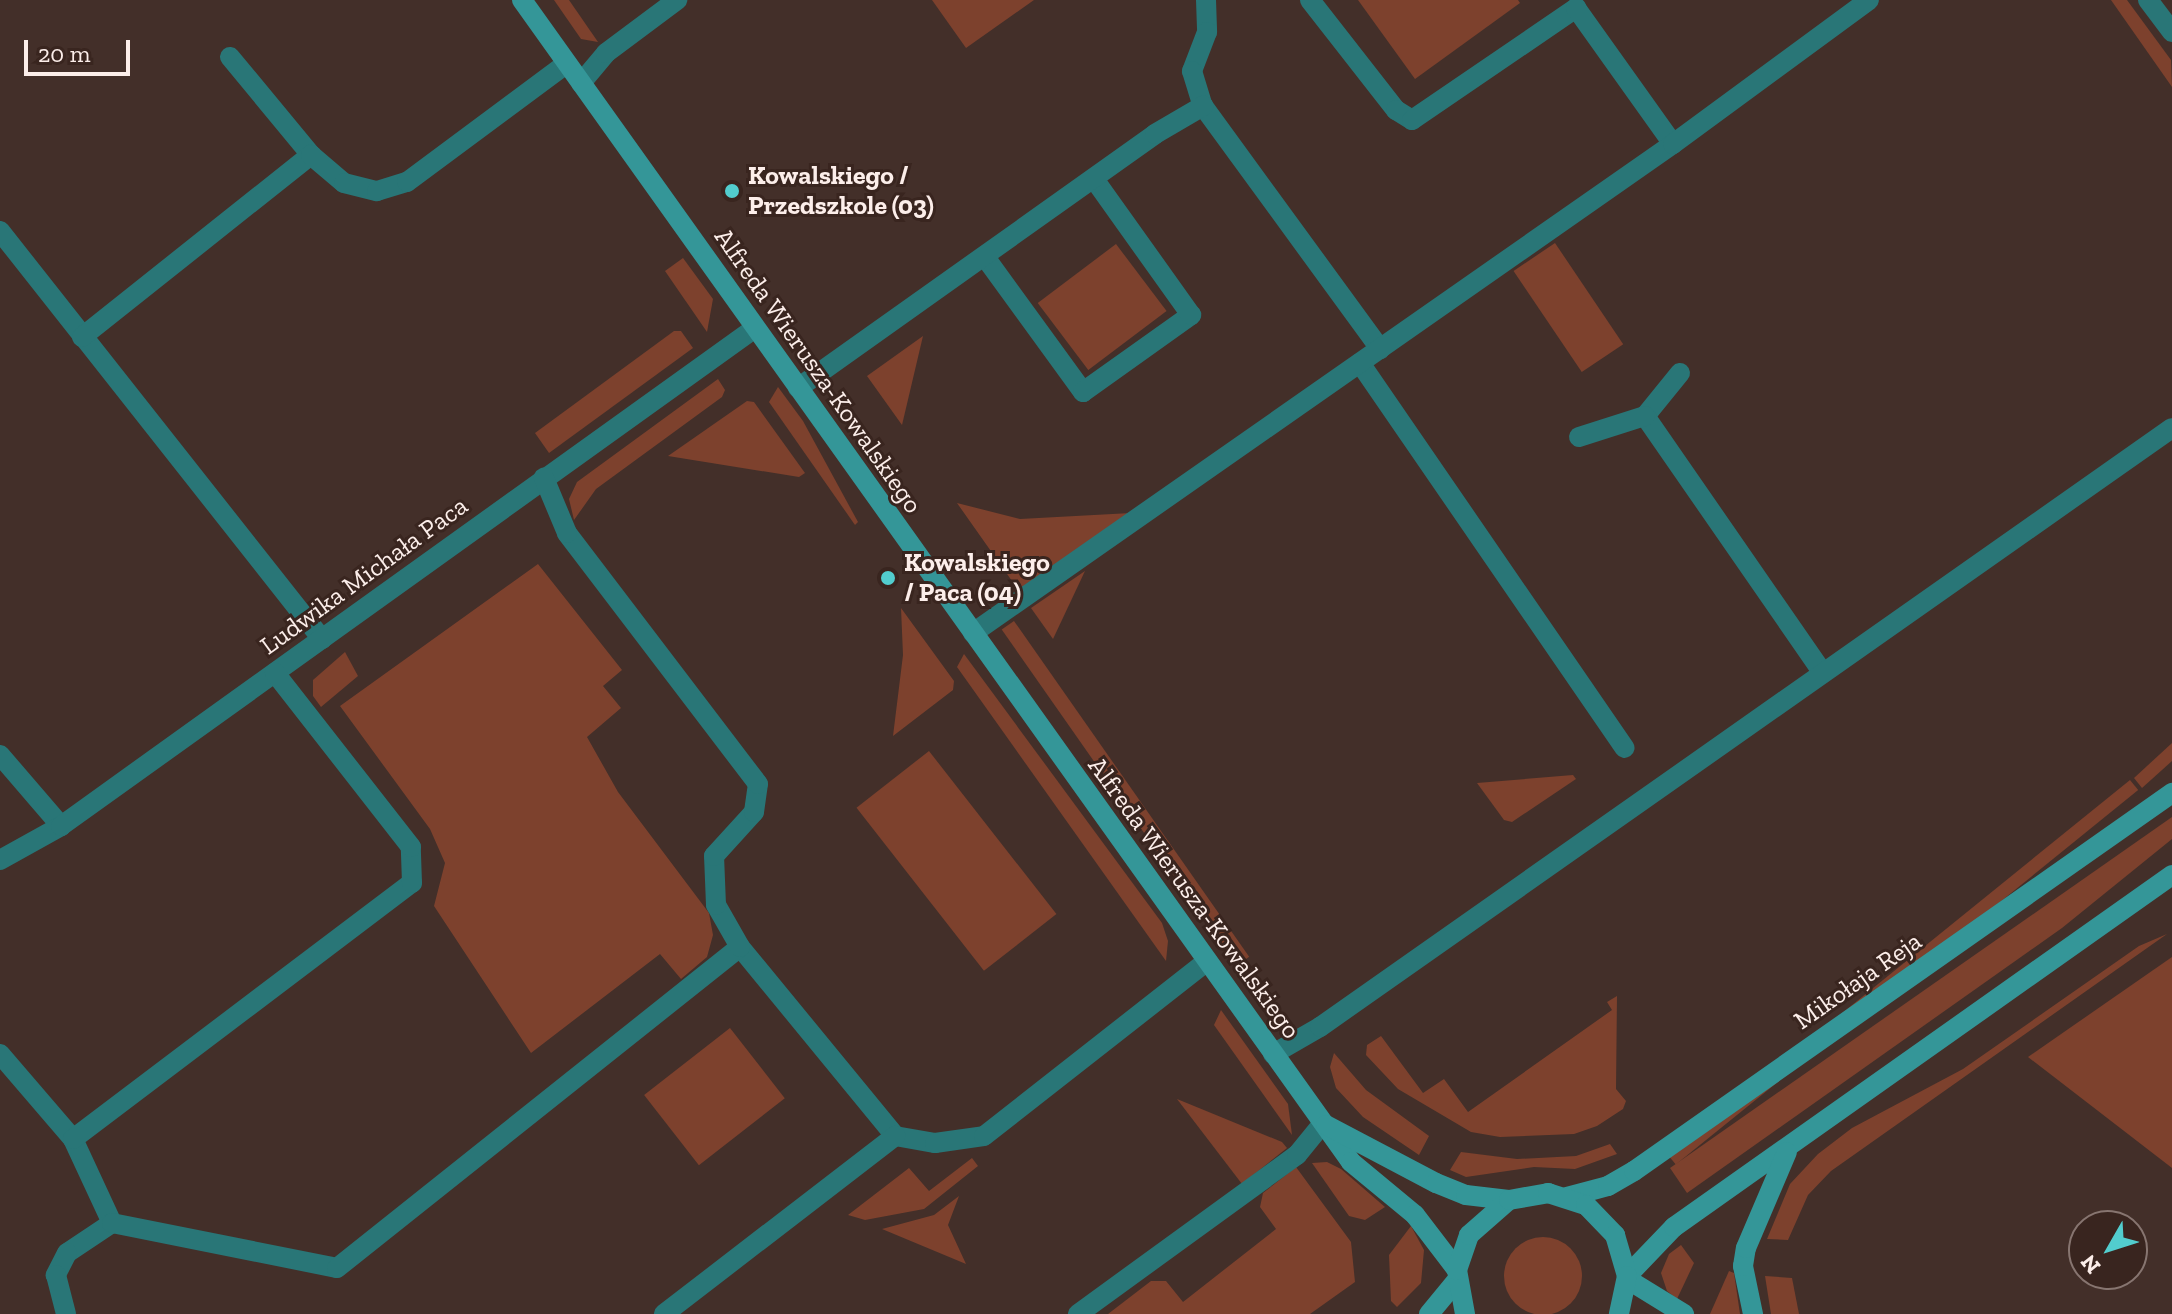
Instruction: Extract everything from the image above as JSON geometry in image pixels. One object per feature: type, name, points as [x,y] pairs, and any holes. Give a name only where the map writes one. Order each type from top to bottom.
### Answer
[{"type":"street","name":"Alfreda Wierusza-Kowalskiego","points":[[522,0],[1351,1162],[1415,1215],[1457,1275]]},
{"type":"street","points":[[581,83],[606,53],[677,0]]},
{"type":"street","points":[[1206,0],[1207,32],[1192,71],[1203,106],[1380,349]]},
{"type":"street","points":[[1310,0],[1396,110],[1412,120],[1578,3],[1673,144]]},
{"type":"street","points":[[973,633],[1673,144],[1869,0]]},
{"type":"street","points":[[2148,0],[2172,32]]},
{"type":"street","points":[[230,57],[311,155],[344,183],[377,191],[407,182],[567,63]]},
{"type":"street","points":[[798,388],[1203,106]]},
{"type":"street","points":[[82,337],[311,155]]},
{"type":"street","points":[[985,257],[1083,392],[1191,315],[1094,179]]},
{"type":"street","points":[[0,231],[322,639]]},
{"type":"street","name":"Ludwika Michała Paca","points":[[0,860],[61,826],[755,328]]},
{"type":"street","points":[[1360,363],[1625,748]]},
{"type":"street","points":[[1579,437],[1645,416],[1680,373]]},
{"type":"street","points":[[1645,416],[1822,672]]},
{"type":"street","points":[[1273,1054],[1320,1027],[2172,428]]},
{"type":"street","points":[[544,478],[567,533],[758,784],[754,812],[714,856],[716,905],[740,947],[895,1136],[935,1143],[984,1136],[1207,961]]},
{"type":"street","points":[[73,1139],[412,883],[411,847],[275,673]]},
{"type":"street","points":[[0,755],[61,826]]},
{"type":"street","name":"Mikołaja Reja","points":[[1509,1200],[1548,1193],[1567,1197],[1608,1186],[1634,1171],[2172,793]]},
{"type":"street","points":[[1627,1277],[1674,1227],[1788,1150],[2172,875]]},
{"type":"street","points":[[66,1314],[56,1275],[67,1253],[112,1223],[337,1268],[740,947]]},
{"type":"street","points":[[0,1054],[73,1139],[112,1223]]},
{"type":"street","name":"Alfreda Wierusza-Kowalskiego","points":[[1323,1123],[1436,1183],[1466,1195],[1509,1200]]},
{"type":"street","points":[[1078,1314],[1297,1155],[1323,1123]]},
{"type":"street","points":[[664,1314],[895,1136]]},
{"type":"street","points":[[1753,1314],[1743,1266],[1746,1248],[1788,1150]]},
{"type":"street","points":[[1567,1197],[1586,1205],[1615,1235],[1627,1277],[1619,1314]]},
{"type":"street","points":[[1429,1314],[1457,1275],[1474,1228],[1509,1200]]},
{"type":"street","points":[[1457,1275],[1465,1314]]},
{"type":"street","points":[[1627,1277],[1684,1314]]},
{"type":"shaded area","points":[[554,0],[569,0],[598,42],[581,39]]},
{"type":"shaded area","points":[[932,0],[1034,0],[966,48]]},
{"type":"shaded area","points":[[1358,0],[1518,0],[1520,3],[1415,79]]},
{"type":"shaded area","points":[[2111,0],[2127,0],[2171,60],[2172,87]]},
{"type":"shaded area","points":[[1555,243],[1623,344],[1582,372],[1514,271]]},
{"type":"shaded area","points":[[1116,244],[1167,311],[1088,370],[1038,303]]},
{"type":"shaded area","points":[[683,258],[713,299],[707,332],[665,271]]},
{"type":"shaded area","points":[[674,331],[681,331],[693,348],[549,453],[535,433]]},
{"type":"shaded area","points":[[923,336],[902,425],[867,376]]},
{"type":"shaded area","points":[[718,379],[725,390],[722,397],[596,489],[574,520],[569,499],[577,482]]},
{"type":"shaded area","points":[[778,387],[803,421],[858,522],[855,525],[769,402]]},
{"type":"shaded area","points":[[747,401],[754,402],[805,473],[799,477],[668,456]]},
{"type":"shaded area","points":[[957,503],[1020,519],[1131,513],[1019,591]]},
{"type":"shaded area","points":[[538,564],[622,670],[603,686],[621,708],[587,737],[618,792],[709,913],[713,935],[707,957],[681,979],[660,954],[531,1053],[434,906],[445,863],[430,829],[340,706]]},
{"type":"shaded area","points":[[1085,571],[1053,639],[1031,608]]},
{"type":"shaded area","points":[[901,608],[954,681],[953,690],[893,736],[903,655]]},
{"type":"shaded area","points":[[1014,621],[1249,957],[1237,965],[1002,630]]},
{"type":"shaded area","points":[[345,652],[358,676],[321,707],[313,696],[313,680]]},
{"type":"shaded area","points":[[964,654],[1162,923],[1168,941],[1166,961],[957,667]]},
{"type":"shaded area","points":[[2172,743],[2172,761],[2142,788],[2134,778]]},
{"type":"shaded area","points":[[929,751],[1056,914],[984,971],[857,808]]},
{"type":"shaded area","points":[[1573,775],[1576,779],[1512,822],[1504,820],[1477,783]]},
{"type":"shaded area","points":[[2130,780],[2138,790],[1676,1165],[1668,1154]]},
{"type":"shaded area","points":[[2172,817],[2172,839],[2062,928],[1687,1193],[1670,1168]]},
{"type":"shaded area","points":[[2167,934],[1831,1171],[1808,1195],[1788,1240],[1767,1239],[1790,1184],[1818,1154],[1852,1128],[1963,1069],[2139,946]]},
{"type":"shaded area","points":[[2172,957],[2172,1168],[2028,1057]]},
{"type":"shaded area","points":[[1617,996],[1616,1089],[1626,1101],[1623,1109],[1597,1126],[1574,1134],[1500,1137],[1471,1132],[1398,1089],[1366,1055],[1367,1045],[1381,1036],[1423,1093],[1444,1079],[1468,1112],[1612,1010],[1607,1002]]},
{"type":"shaded area","points":[[1221,1010],[1288,1104],[1292,1135],[1214,1025]]},
{"type":"shaded area","points":[[730,1028],[785,1098],[699,1165],[644,1095]]},
{"type":"shaded area","points":[[1334,1053],[1366,1090],[1429,1136],[1419,1155],[1363,1117],[1336,1088],[1330,1067]]},
{"type":"shaded area","points":[[1177,1099],[1282,1142],[1287,1148],[1242,1184]]},
{"type":"shaded area","points":[[1610,1144],[1617,1154],[1575,1169],[1534,1167],[1466,1177],[1450,1170],[1461,1152],[1517,1159],[1576,1156]]},
{"type":"shaded area","points":[[972,1158],[978,1166],[924,1209],[865,1220],[848,1215],[909,1168],[929,1191]]},
{"type":"shaded area","points":[[1327,1162],[1341,1169],[1385,1207],[1365,1220],[1349,1216],[1312,1163]]},
{"type":"shaded area","points":[[1296,1167],[1351,1242],[1355,1282],[1310,1314],[1108,1314],[1151,1281],[1166,1281],[1183,1302],[1276,1229],[1260,1207],[1263,1193]]},
{"type":"shaded area","points":[[959,1196],[948,1225],[966,1264],[882,1229],[934,1215]]},
{"type":"shaded area","points":[[1411,1226],[1424,1250],[1421,1283],[1397,1307],[1391,1301],[1389,1255]]},
{"type":"shaded area","points":[[1543,1237],[1558,1240],[1570,1249],[1579,1261],[1582,1276],[1579,1291],[1570,1303],[1558,1312],[1543,1315],[1528,1312],[1516,1303],[1507,1291],[1504,1276],[1507,1261],[1516,1249],[1528,1240]]},
{"type":"shaded area","points":[[1681,1245],[1694,1263],[1677,1299],[1667,1291],[1661,1273],[1669,1254]]},
{"type":"shaded area","points":[[1729,1271],[1734,1273],[1740,1314],[1710,1314]]},
{"type":"shaded area","points":[[1765,1276],[1792,1278],[1799,1314],[1771,1314]]},
{"type":"place","name":"Kowalskiego / Przedszkole (03)","points":[[732,191]]},
{"type":"place","name":"Kowalskiego / Paca (04)","points":[[888,578]]}]
